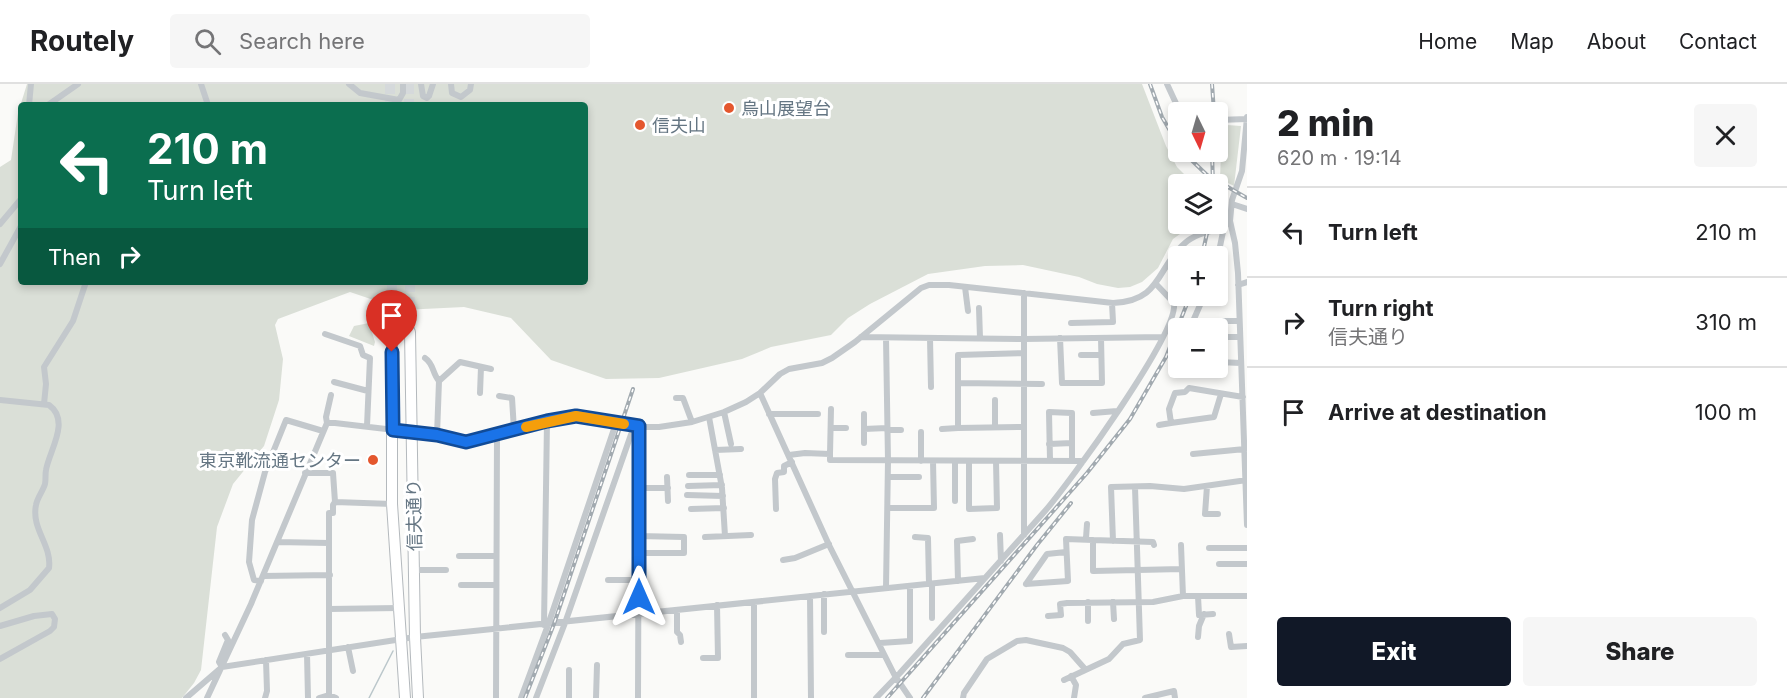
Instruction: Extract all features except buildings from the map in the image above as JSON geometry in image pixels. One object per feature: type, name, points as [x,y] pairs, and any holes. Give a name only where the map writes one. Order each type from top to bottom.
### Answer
[{"type":"highway","name":"信夫通り","points":[[410,332],[418,698]]},
{"type":"highway","name":"信夫通り","points":[[392,333],[392,504],[405,698]]},
{"type":"street","points":[[29,102],[31,84]]},
{"type":"street","points":[[52,102],[78,84]]},
{"type":"street","points":[[201,84],[207,102]]},
{"type":"street","points":[[349,84],[360,93],[396,100],[402,98],[403,84]]},
{"type":"street","points":[[421,84],[425,98],[429,96],[433,84]]},
{"type":"street","points":[[451,84],[452,93],[461,97],[467,94],[471,84]]},
{"type":"street","points":[[1167,84],[1175,102]]},
{"type":"street","points":[[1228,119],[1247,118],[1244,171],[1232,204],[1230,221],[1235,243],[1242,339],[1247,525]]},
{"type":"street","points":[[0,224],[18,203]]},
{"type":"street","points":[[1232,204],[1247,209]]},
{"type":"street","points":[[0,264],[18,231]]},
{"type":"street","points":[[327,423],[437,435],[466,442],[547,421],[576,416],[636,426],[659,427],[692,422],[724,412],[760,393],[780,374],[796,367],[822,363],[843,351],[921,288],[939,284],[1112,303],[1133,300],[1156,284],[1177,251],[1186,242],[1201,234]]},
{"type":"street","points":[[1238,285],[1247,282]]},
{"type":"street","points":[[876,698],[1064,488],[1117,411],[1155,354],[1175,309],[1174,303],[1156,284]]},
{"type":"street","points":[[44,404],[46,384],[44,367],[73,321],[85,285]]},
{"type":"street","points":[[965,287],[968,311]]},
{"type":"street","points":[[1024,293],[1024,535]]},
{"type":"street","points":[[1071,323],[1113,322],[1112,303]]},
{"type":"street","points":[[980,308],[980,338]]},
{"type":"street","points":[[1228,319],[1239,318],[1247,314]]},
{"type":"street","points":[[325,334],[360,346],[363,355],[370,358],[367,426]]},
{"type":"street","points":[[861,337],[1024,339],[1163,337]]},
{"type":"street","points":[[886,338],[888,461],[886,588]]},
{"type":"street","points":[[930,338],[931,387]]},
{"type":"street","points":[[1060,338],[1062,383],[1102,383],[1101,338]]},
{"type":"street","points":[[958,428],[958,355],[1024,353]]},
{"type":"street","points":[[1081,355],[1101,355]]},
{"type":"street","points":[[425,358],[431,362],[439,381],[437,435]]},
{"type":"street","points":[[439,381],[460,362],[491,369]]},
{"type":"street","points":[[1228,362],[1241,363]]},
{"type":"street","points":[[480,393],[481,367]]},
{"type":"street","points":[[334,382],[368,391]]},
{"type":"street","points":[[958,383],[1042,384]]},
{"type":"street","points":[[1171,423],[1169,409],[1175,393],[1185,392],[1189,388],[1244,399]]},
{"type":"street","points":[[760,393],[829,543],[884,655],[910,698]]},
{"type":"street","points":[[1159,424],[1214,417],[1221,394]]},
{"type":"street","points":[[207,698],[262,578],[324,431],[332,395]]},
{"type":"street","points":[[499,396],[512,398],[514,430]]},
{"type":"street","points":[[676,398],[683,398],[692,422]]},
{"type":"street","points":[[0,400],[44,404],[53,408],[58,425],[46,470],[45,484],[35,511],[39,533],[50,556],[50,568],[30,590],[0,608]]},
{"type":"street","points":[[995,400],[995,427]]},
{"type":"street","points":[[831,409],[830,459],[1083,461]]},
{"type":"street","points":[[1093,413],[1117,411]]},
{"type":"street","points":[[724,412],[731,444]]},
{"type":"street","points":[[1050,460],[1048,412],[1072,413],[1072,461]]},
{"type":"street","points":[[769,414],[818,414]]},
{"type":"street","points":[[864,414],[864,443]]},
{"type":"street","points":[[709,417],[722,485],[726,536]]},
{"type":"street","points":[[324,431],[286,420],[265,472],[252,520],[249,561],[254,580],[330,575]]},
{"type":"street","points":[[546,625],[547,421]]},
{"type":"street","points":[[521,698],[616,423]]},
{"type":"street","points":[[636,426],[639,488],[638,698]]},
{"type":"street","points":[[536,698],[636,426]]},
{"type":"street","points":[[942,429],[1024,427]]},
{"type":"street","points":[[831,428],[846,428]]},
{"type":"street","points":[[864,429],[901,430]]},
{"type":"street","points":[[921,432],[921,461]]},
{"type":"street","points":[[496,698],[497,435]]},
{"type":"street","points":[[1049,444],[1072,443]]},
{"type":"street","points":[[1193,454],[1245,447]]},
{"type":"street","points":[[715,450],[741,449]]},
{"type":"street","points":[[776,509],[775,479],[777,473],[784,472],[784,466],[790,459],[805,453],[830,454]]},
{"type":"street","points":[[888,508],[934,508],[933,461]]},
{"type":"street","points":[[955,461],[955,501]]},
{"type":"street","points":[[969,461],[969,509],[997,508],[996,461]]},
{"type":"street","points":[[305,473],[333,473],[335,502],[333,513],[329,513],[329,695]]},
{"type":"street","points":[[689,475],[720,475]]},
{"type":"street","points":[[667,477],[668,501]]},
{"type":"street","points":[[888,477],[919,477]]},
{"type":"street","points":[[1113,541],[1111,487],[1184,489],[1246,480]]},
{"type":"street","points":[[687,486],[722,485]]},
{"type":"street","points":[[1207,486],[1204,514],[1218,514]]},
{"type":"street","points":[[1064,680],[1109,660],[1123,644],[1140,640],[1135,487]]},
{"type":"street","points":[[639,488],[668,488]]},
{"type":"street","points":[[687,495],[723,496]]},
{"type":"street","points":[[335,502],[392,504]]},
{"type":"street","points":[[691,509],[724,508]]},
{"type":"street","points":[[1087,524],[1093,571],[1182,569]]},
{"type":"street","points":[[705,537],[751,535]]},
{"type":"street","points":[[1000,535],[1001,561]]},
{"type":"street","points":[[639,536],[684,537],[684,553],[639,553]]},
{"type":"street","points":[[915,537],[928,538],[932,618]]},
{"type":"street","points":[[958,581],[957,541],[973,539]]},
{"type":"street","points":[[1066,552],[1047,554],[1026,584],[1068,581],[1066,540],[1153,542],[1154,545]]},
{"type":"street","points":[[277,542],[329,543]]},
{"type":"street","points":[[783,560],[795,558],[829,543]]},
{"type":"street","points":[[1181,545],[1183,596]]},
{"type":"street","points":[[1209,548],[1247,548]]},
{"type":"street","points":[[459,556],[496,556]]},
{"type":"street","points":[[1219,564],[1247,564]]},
{"type":"street","points":[[414,570],[446,570]]},
{"type":"street","points":[[186,698],[222,667],[348,647],[495,629],[985,578]]},
{"type":"street","points":[[608,580],[639,580]]},
{"type":"street","points":[[461,585],[495,585]]},
{"type":"street","points":[[880,643],[910,641],[910,586]]},
{"type":"street","points":[[824,594],[824,632]]},
{"type":"street","points":[[810,596],[811,698]]},
{"type":"street","points":[[1048,616],[1061,615],[1060,604],[1158,601],[1183,596],[1247,596]]},
{"type":"street","points":[[1198,596],[1199,615],[1212,614]]},
{"type":"street","points":[[754,602],[754,698]]},
{"type":"street","points":[[1088,602],[1088,621]]},
{"type":"street","points":[[1113,602],[1114,619]]},
{"type":"street","points":[[703,658],[718,658],[717,606]]},
{"type":"street","points":[[329,609],[398,608]]},
{"type":"street","points":[[677,610],[677,632],[681,642]]},
{"type":"street","points":[[0,626],[46,614],[53,615],[55,619],[55,624],[50,631],[0,659]]},
{"type":"street","points":[[1198,637],[1199,626],[1204,614]]},
{"type":"street","points":[[222,667],[219,662],[228,640],[225,634]]},
{"type":"street","points":[[1229,634],[1231,647],[1247,646]]},
{"type":"street","points":[[963,698],[987,659],[1017,641],[1026,640],[1063,648],[1070,652],[1085,669]]},
{"type":"street","points":[[348,647],[353,671]]},
{"type":"street","points":[[307,654],[308,698]]},
{"type":"street","points":[[848,655],[884,655]]},
{"type":"street","points":[[265,698],[267,691],[266,660]]},
{"type":"street","points":[[596,698],[597,665]]},
{"type":"street","points":[[569,670],[569,698]]},
{"type":"street","points":[[1071,676],[1076,685],[1074,698]]},
{"type":"street","points":[[1145,698],[1174,691],[1175,698]]},
{"type":"street","points":[[319,698],[329,695],[336,698]]},
{"type":"shaded area","points":[[27,84],[1142,84],[1168,150],[1168,162],[1174,162],[1184,174],[1168,174],[1168,234],[1180,234],[1168,246],[1158,268],[1142,282],[1130,287],[1118,288],[1097,284],[1079,277],[1023,265],[985,266],[928,274],[870,304],[848,318],[831,335],[771,347],[742,359],[659,378],[606,379],[551,360],[511,318],[464,307],[403,310],[350,292],[278,319],[275,325],[283,359],[279,400],[264,446],[233,484],[217,527],[201,670],[194,683],[182,698],[0,698],[0,167],[11,160],[18,113],[18,285],[588,285],[588,102],[21,102]]},
{"type":"shaded area","points":[[1228,125],[1241,126],[1234,186],[1228,183],[1228,174],[1220,174],[1221,162],[1228,162]]},
{"type":"shaded area","points":[[369,323],[375,342],[374,346],[349,336],[354,326]]},
{"type":"waterway","points":[[369,698],[393,651]]},
{"type":"tunnel","points":[[390,84],[390,102]]},
{"type":"tunnel","points":[[409,84],[409,102]]},
{"type":"tunnel","points":[[392,285],[392,333]]},
{"type":"tunnel","points":[[410,285],[410,332]]},
{"type":"railway","points":[[1150,84],[1168,127]]},
{"type":"railway","points":[[1212,84],[1213,102]]},
{"type":"railway","points":[[1193,162],[1207,175],[1247,198]]},
{"type":"railway","points":[[1212,162],[1213,174]]},
{"type":"railway","points":[[1204,246],[1207,234]]},
{"type":"railway","points":[[887,698],[1087,473],[1130,419],[1166,357],[1186,306]]},
{"type":"railway","points":[[525,698],[554,624],[633,389]]},
{"type":"railway","points":[[923,698],[1071,503]]},
{"type":"slow traffic","points":[[526,427],[576,416],[624,424]]},
{"type":"place","name":"烏山展望台","points":[[729,108]]},
{"type":"place","name":"信夫山","points":[[640,125]]},
{"type":"place","name":"東京靴流通センター","points":[[373,460]]},
{"type":"route","points":[[392,352],[393,430],[437,435],[450,440],[466,442],[547,421],[576,416],[639,426],[639,597]]}]
